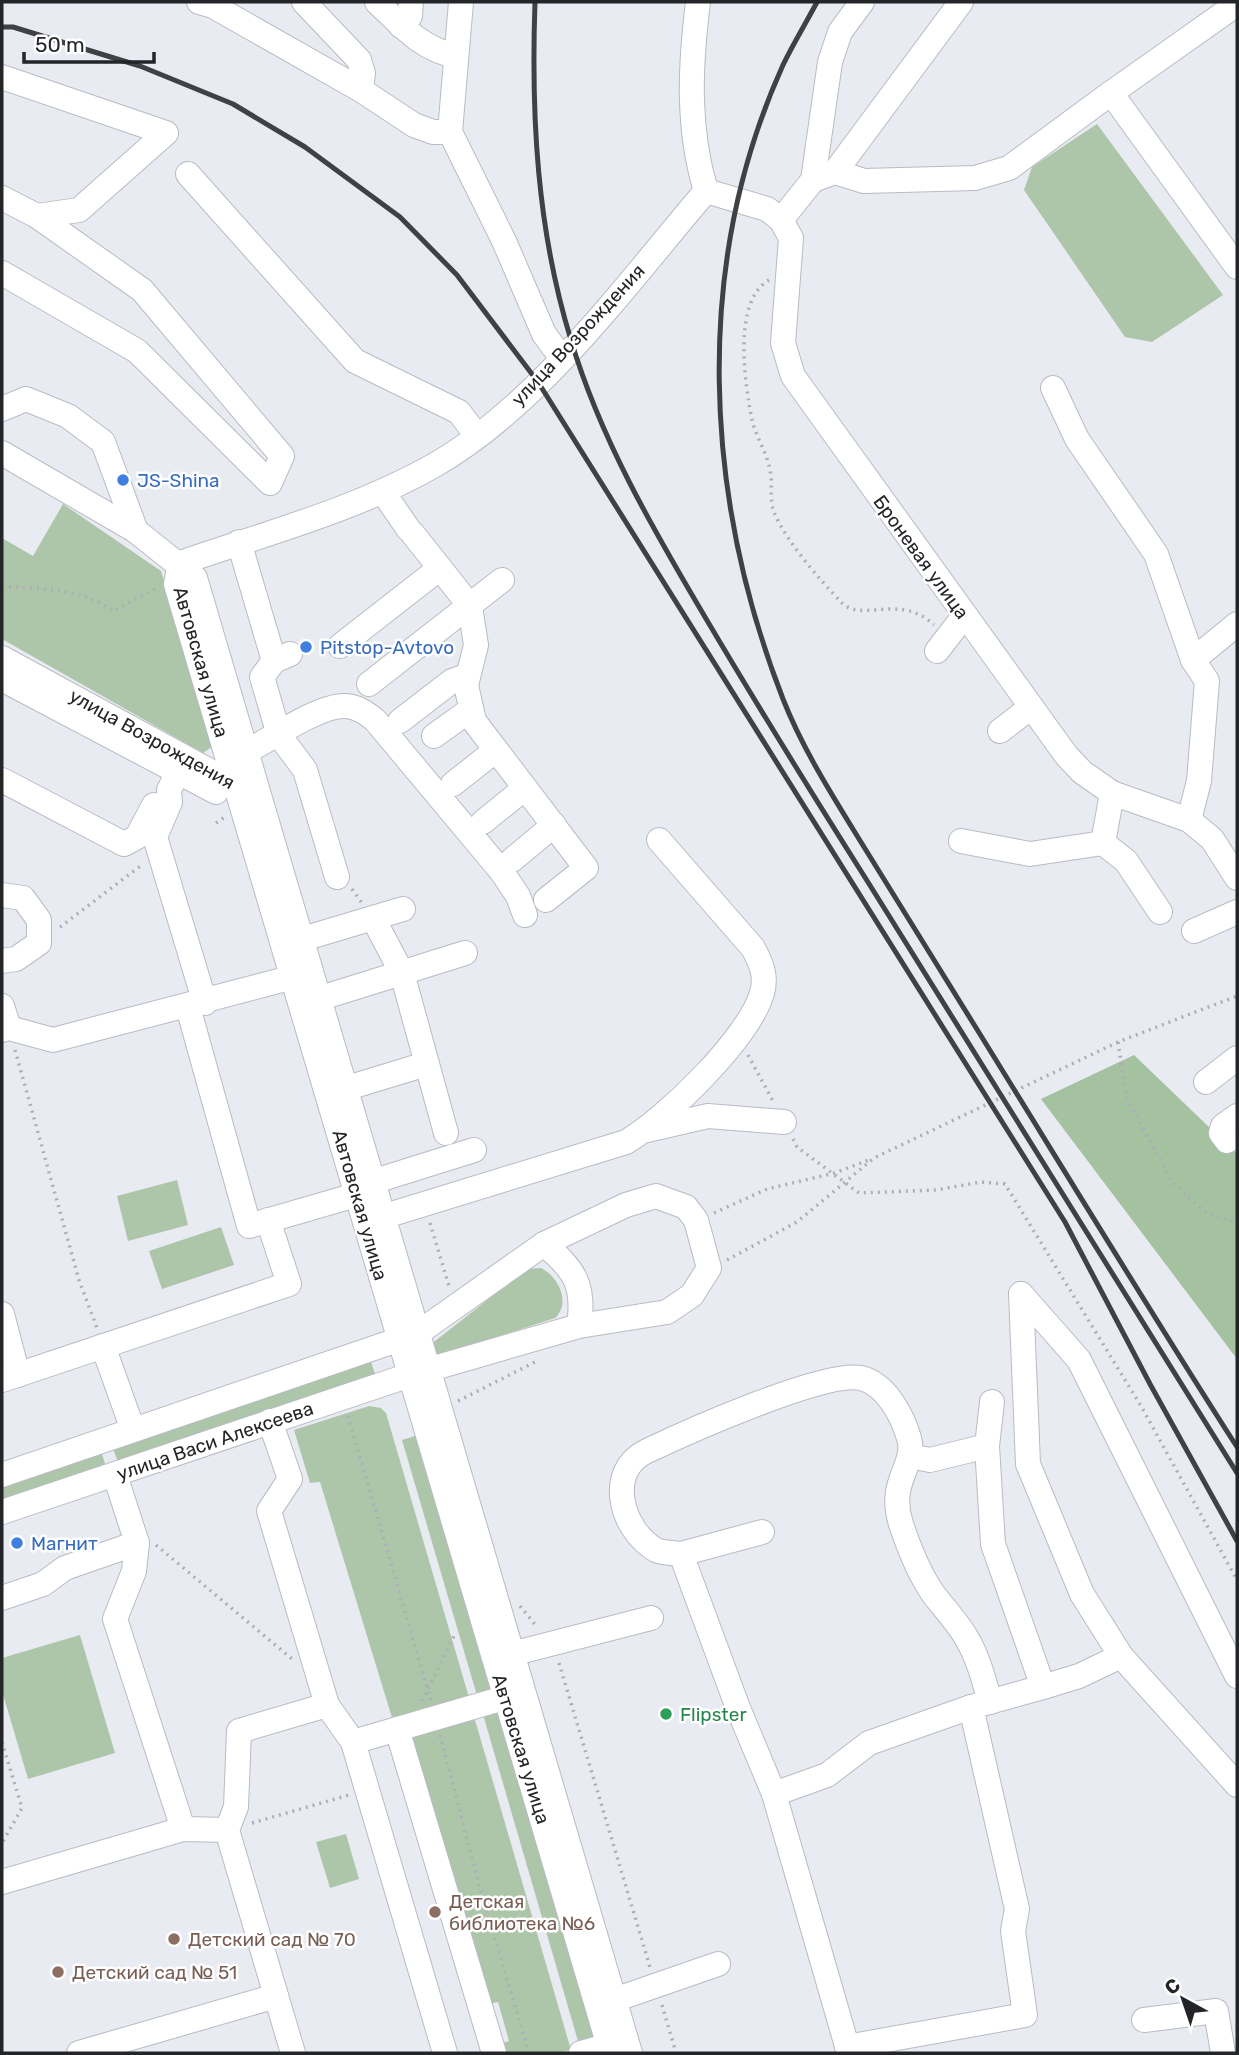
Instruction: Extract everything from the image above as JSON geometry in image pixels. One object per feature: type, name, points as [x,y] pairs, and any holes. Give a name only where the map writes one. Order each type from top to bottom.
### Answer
[{"type":"street","points":[[304,2],[359,60],[363,73],[361,90]]},
{"type":"street","points":[[377,2],[418,42],[438,53],[456,56]]},
{"type":"street","points":[[401,26],[410,16],[411,2]]},
{"type":"street","points":[[461,2],[450,132],[504,241],[544,334],[561,357]]},
{"type":"street","points":[[698,2],[691,67],[691,115],[697,162],[706,191],[767,209],[781,220],[824,176],[961,2]]},
{"type":"street","points":[[824,176],[830,62],[840,32],[862,2]]},
{"type":"street","points":[[208,3],[361,90],[414,125],[433,132],[450,132]]},
{"type":"street","points":[[824,176],[864,181],[975,178],[1009,168],[1237,4]]},
{"type":"street","points":[[2,77],[166,134],[79,211],[37,216]]},
{"type":"street","points":[[1111,93],[1237,267]]},
{"type":"street","points":[[188,174],[355,361],[459,412],[477,436]]},
{"type":"street","name":"улица Возрождения","points":[[180,563],[383,492],[435,465],[477,436],[508,411],[561,357],[706,191]]},
{"type":"street","points":[[2,198],[37,216],[142,290],[282,456],[270,483],[137,352],[2,273]]},
{"type":"street","name":"Броневая улица","points":[[781,220],[791,238],[783,343],[793,376],[1030,708],[1082,772],[1112,793],[1189,820],[1212,839],[1237,878]]},
{"type":"street","points":[[1052,388],[1077,439],[1122,500],[1156,554],[1192,660],[1207,681],[1199,780],[1189,820]]},
{"type":"street","points":[[2,409],[26,400],[68,416],[103,442],[136,531]]},
{"type":"street","points":[[2,453],[136,531],[180,563]]},
{"type":"street","points":[[383,492],[470,606],[476,645],[466,676],[470,710],[496,750],[586,868],[546,900]]},
{"type":"street","points":[[239,542],[282,657],[262,677],[279,735],[305,770],[337,877]]},
{"type":"street","name":"Автовская улица","points":[[180,563],[195,578],[246,752],[246,798]]},
{"type":"street","name":"Автовская улица","points":[[180,563],[176,584],[292,942],[503,1656],[614,2000],[619,2048]]},
{"type":"street","points":[[340,646],[440,568]]},
{"type":"street","points":[[369,684],[502,580]]},
{"type":"street","points":[[943,644],[964,616]]},
{"type":"street","points":[[1192,660],[1237,624]]},
{"type":"street","name":"улица Возрождения","points":[[2,658],[246,798]]},
{"type":"street","points":[[400,722],[452,681],[466,676]]},
{"type":"street","name":"улица Возрождения","points":[[2,679],[174,781],[246,798]]},
{"type":"street","points":[[246,752],[320,712],[343,706],[359,709],[375,720],[502,872],[519,896],[525,915]]},
{"type":"street","points":[[1000,731],[1030,708]]},
{"type":"street","points":[[434,736],[470,710]]},
{"type":"street","points":[[453,783],[496,750]]},
{"type":"street","points":[[2,780],[124,844],[137,837],[159,797],[174,781]]},
{"type":"street","points":[[174,781],[170,802],[155,837],[249,1226],[474,1150]]},
{"type":"street","points":[[483,822],[525,788]]},
{"type":"street","points":[[1102,842],[1112,793]]},
{"type":"street","points":[[512,860],[554,825]]},
{"type":"street","points":[[374,1220],[626,1142],[646,1130],[743,1034],[762,993],[764,969],[753,948],[659,840]]},
{"type":"street","points":[[961,841],[1030,854],[1102,842],[1126,861],[1160,912]]},
{"type":"street","points":[[2,961],[16,959],[39,943],[39,920],[18,894]]},
{"type":"street","points":[[292,942],[403,909]]},
{"type":"street","points":[[1194,931],[1237,912]]},
{"type":"street","points":[[373,918],[402,973],[446,1133]]},
{"type":"street","points":[[310,1002],[465,953]]},
{"type":"street","points":[[4,1021],[53,1040],[196,1005],[302,975]]},
{"type":"street","points":[[1206,1082],[1237,1058]]},
{"type":"street","points":[[336,1091],[426,1063]]},
{"type":"street","points":[[646,1130],[708,1116],[784,1122]]},
{"type":"street","points":[[1227,1141],[1221,1133],[1223,1126],[1237,1116]]},
{"type":"street","name":"улица Васи Алексеева","points":[[2,1475],[409,1336],[544,1244],[626,1205],[656,1196],[686,1207],[696,1220]]},
{"type":"street","points":[[2,1314],[10,1377],[289,1284],[268,1220]]},
{"type":"street","points":[[696,1220],[704,1241],[709,1268]]},
{"type":"street","points":[[544,1244],[579,1282],[582,1304],[579,1326]]},
{"type":"street","name":"улица Васи Алексеева","points":[[2,1513],[419,1373],[579,1326],[667,1312],[692,1295],[709,1268]]},
{"type":"street","points":[[1237,1676],[1079,1360],[1021,1294],[1028,1464],[1082,1594],[1121,1656],[1237,1785]]},
{"type":"street","points":[[103,1346],[133,1430]]},
{"type":"street","points":[[681,1555],[738,1708],[775,1794],[848,2050],[1025,2015],[1013,1931],[1017,1909],[980,1704],[981,1669],[967,1638],[920,1573],[901,1525],[895,1503],[897,1485],[910,1456],[910,1440],[898,1412],[882,1389],[861,1378],[837,1378],[712,1421],[638,1455],[624,1473],[621,1493],[626,1516],[639,1536],[657,1551],[681,1555],[762,1532]]},
{"type":"street","points":[[992,1402],[987,1446],[993,1544],[1043,1688]]},
{"type":"street","points":[[270,1421],[290,1479],[269,1511],[323,1694],[353,1742],[445,2053]]},
{"type":"street","points":[[910,1456],[930,1460],[987,1446]]},
{"type":"street","points":[[115,1475],[137,1543],[134,1571],[116,1619],[183,1829]]},
{"type":"street","points":[[2,1598],[43,1584],[65,1568],[137,1543]]},
{"type":"street","points":[[503,1656],[550,1643],[589,1626],[651,1618]]},
{"type":"street","points":[[775,1794],[827,1775],[869,1743],[980,1704],[1079,1676],[1121,1656]]},
{"type":"street","points":[[293,2053],[227,1830],[236,1807],[239,1731],[323,1694]]},
{"type":"street","points":[[353,1742],[515,1694]]},
{"type":"street","name":"Автовская улица","points":[[515,1694],[619,2048]]},
{"type":"street","points":[[404,1727],[494,2053]]},
{"type":"street","points":[[2,1882],[183,1829],[227,1830]]},
{"type":"street","points":[[614,2000],[718,1964]]},
{"type":"street","points":[[79,2053],[276,1996]]},
{"type":"street","points":[[1144,2020],[1216,2011],[1223,2053]]},
{"type":"street","points":[[581,2053],[619,2048]]},
{"type":"path","points":[[790,268],[764,282],[750,300],[744,332],[752,421],[770,469],[774,512],[799,552],[843,605],[864,610],[905,607],[920,612],[943,644]]},
{"type":"path","points":[[2,586],[82,593],[97,599],[113,611],[157,588],[180,563]]},
{"type":"path","points":[[39,943],[160,852]]},
{"type":"path","points":[[337,877],[352,889],[373,918]]},
{"type":"path","points":[[696,1220],[767,1189],[835,1173],[874,1157],[1118,1042],[1237,996]]},
{"type":"path","points":[[4,1021],[79,1280],[103,1346]]},
{"type":"path","points":[[1118,1042],[1127,1099],[1173,1183],[1205,1212],[1237,1223]]},
{"type":"path","points":[[709,1268],[797,1222],[874,1157]]},
{"type":"path","points":[[425,1205],[450,1290],[440,1293]]},
{"type":"path","points":[[456,1401],[544,1358]]},
{"type":"path","points":[[137,1543],[155,1544],[323,1694]]},
{"type":"path","points":[[517,1601],[550,1643],[558,1658],[676,2053]]},
{"type":"path","points":[[404,1727],[454,1636]]},
{"type":"path","points":[[2,1742],[22,1808],[2,1843]]},
{"type":"path","points":[[227,1830],[368,1790]]},
{"type":"green space","points":[[1097,124],[1223,295],[1152,342],[1125,337],[1024,190],[1032,167]]},
{"type":"green space","points":[[63,504],[161,571],[216,744],[203,753],[2,639],[2,538],[33,556]]},
{"type":"green space","points":[[1134,1055],[1237,1154],[1237,1359],[1041,1099]]},
{"type":"green space","points":[[177,1180],[188,1225],[128,1241],[117,1196]]},
{"type":"green space","points":[[221,1227],[234,1265],[162,1289],[149,1251]]},
{"type":"green space","points":[[541,1268],[553,1278],[561,1291],[562,1305],[555,1318],[438,1356],[430,1345],[527,1269]]},
{"type":"green space","points":[[370,1359],[375,1374],[118,1462],[112,1446]]},
{"type":"green space","points":[[369,1406],[381,1408],[386,1413],[470,1701],[393,1721],[320,1482],[310,1483],[294,1430]]},
{"type":"green space","points":[[418,1435],[494,1694],[478,1699],[402,1440]]},
{"type":"green space","points":[[101,1451],[106,1467],[2,1502],[2,1485]]},
{"type":"green space","points":[[80,1635],[115,1753],[28,1779],[2,1691],[2,1658]]},
{"type":"green space","points":[[498,1707],[597,2043],[580,2048],[482,1711]]},
{"type":"green space","points":[[473,1713],[571,2050],[559,2053],[500,2053],[497,2045],[509,2041],[498,2002],[489,2004],[411,1740],[414,1732]]},
{"type":"green space","points":[[346,1834],[359,1879],[330,1888],[316,1842]]},
{"type":"railway","points":[[535,2],[536,130],[550,257],[571,340],[612,448],[666,550],[764,716],[1237,1473]]},
{"type":"railway","points":[[817,2],[783,65],[754,142],[734,220],[722,300],[719,381],[724,462],[737,543],[757,622],[783,699],[820,775],[1237,1447]]},
{"type":"railway","points":[[2,27],[13,27],[140,66],[233,104],[305,147],[400,217],[457,275],[538,382],[1065,1222],[1237,1541]]},
{"type":"place","name":"JS-Shina","points":[[123,480]]},
{"type":"place","name":"Pitstop-Avtovo","points":[[306,647]]},
{"type":"place","name":"Магнит","points":[[17,1543]]},
{"type":"place","name":"Flipster","points":[[666,1714]]},
{"type":"place","name":"Детская библиотека №6","points":[[435,1912]]},
{"type":"place","name":"Детский сад № 70","points":[[174,1939]]},
{"type":"place","name":"Детский сад № 51","points":[[58,1972]]}]
